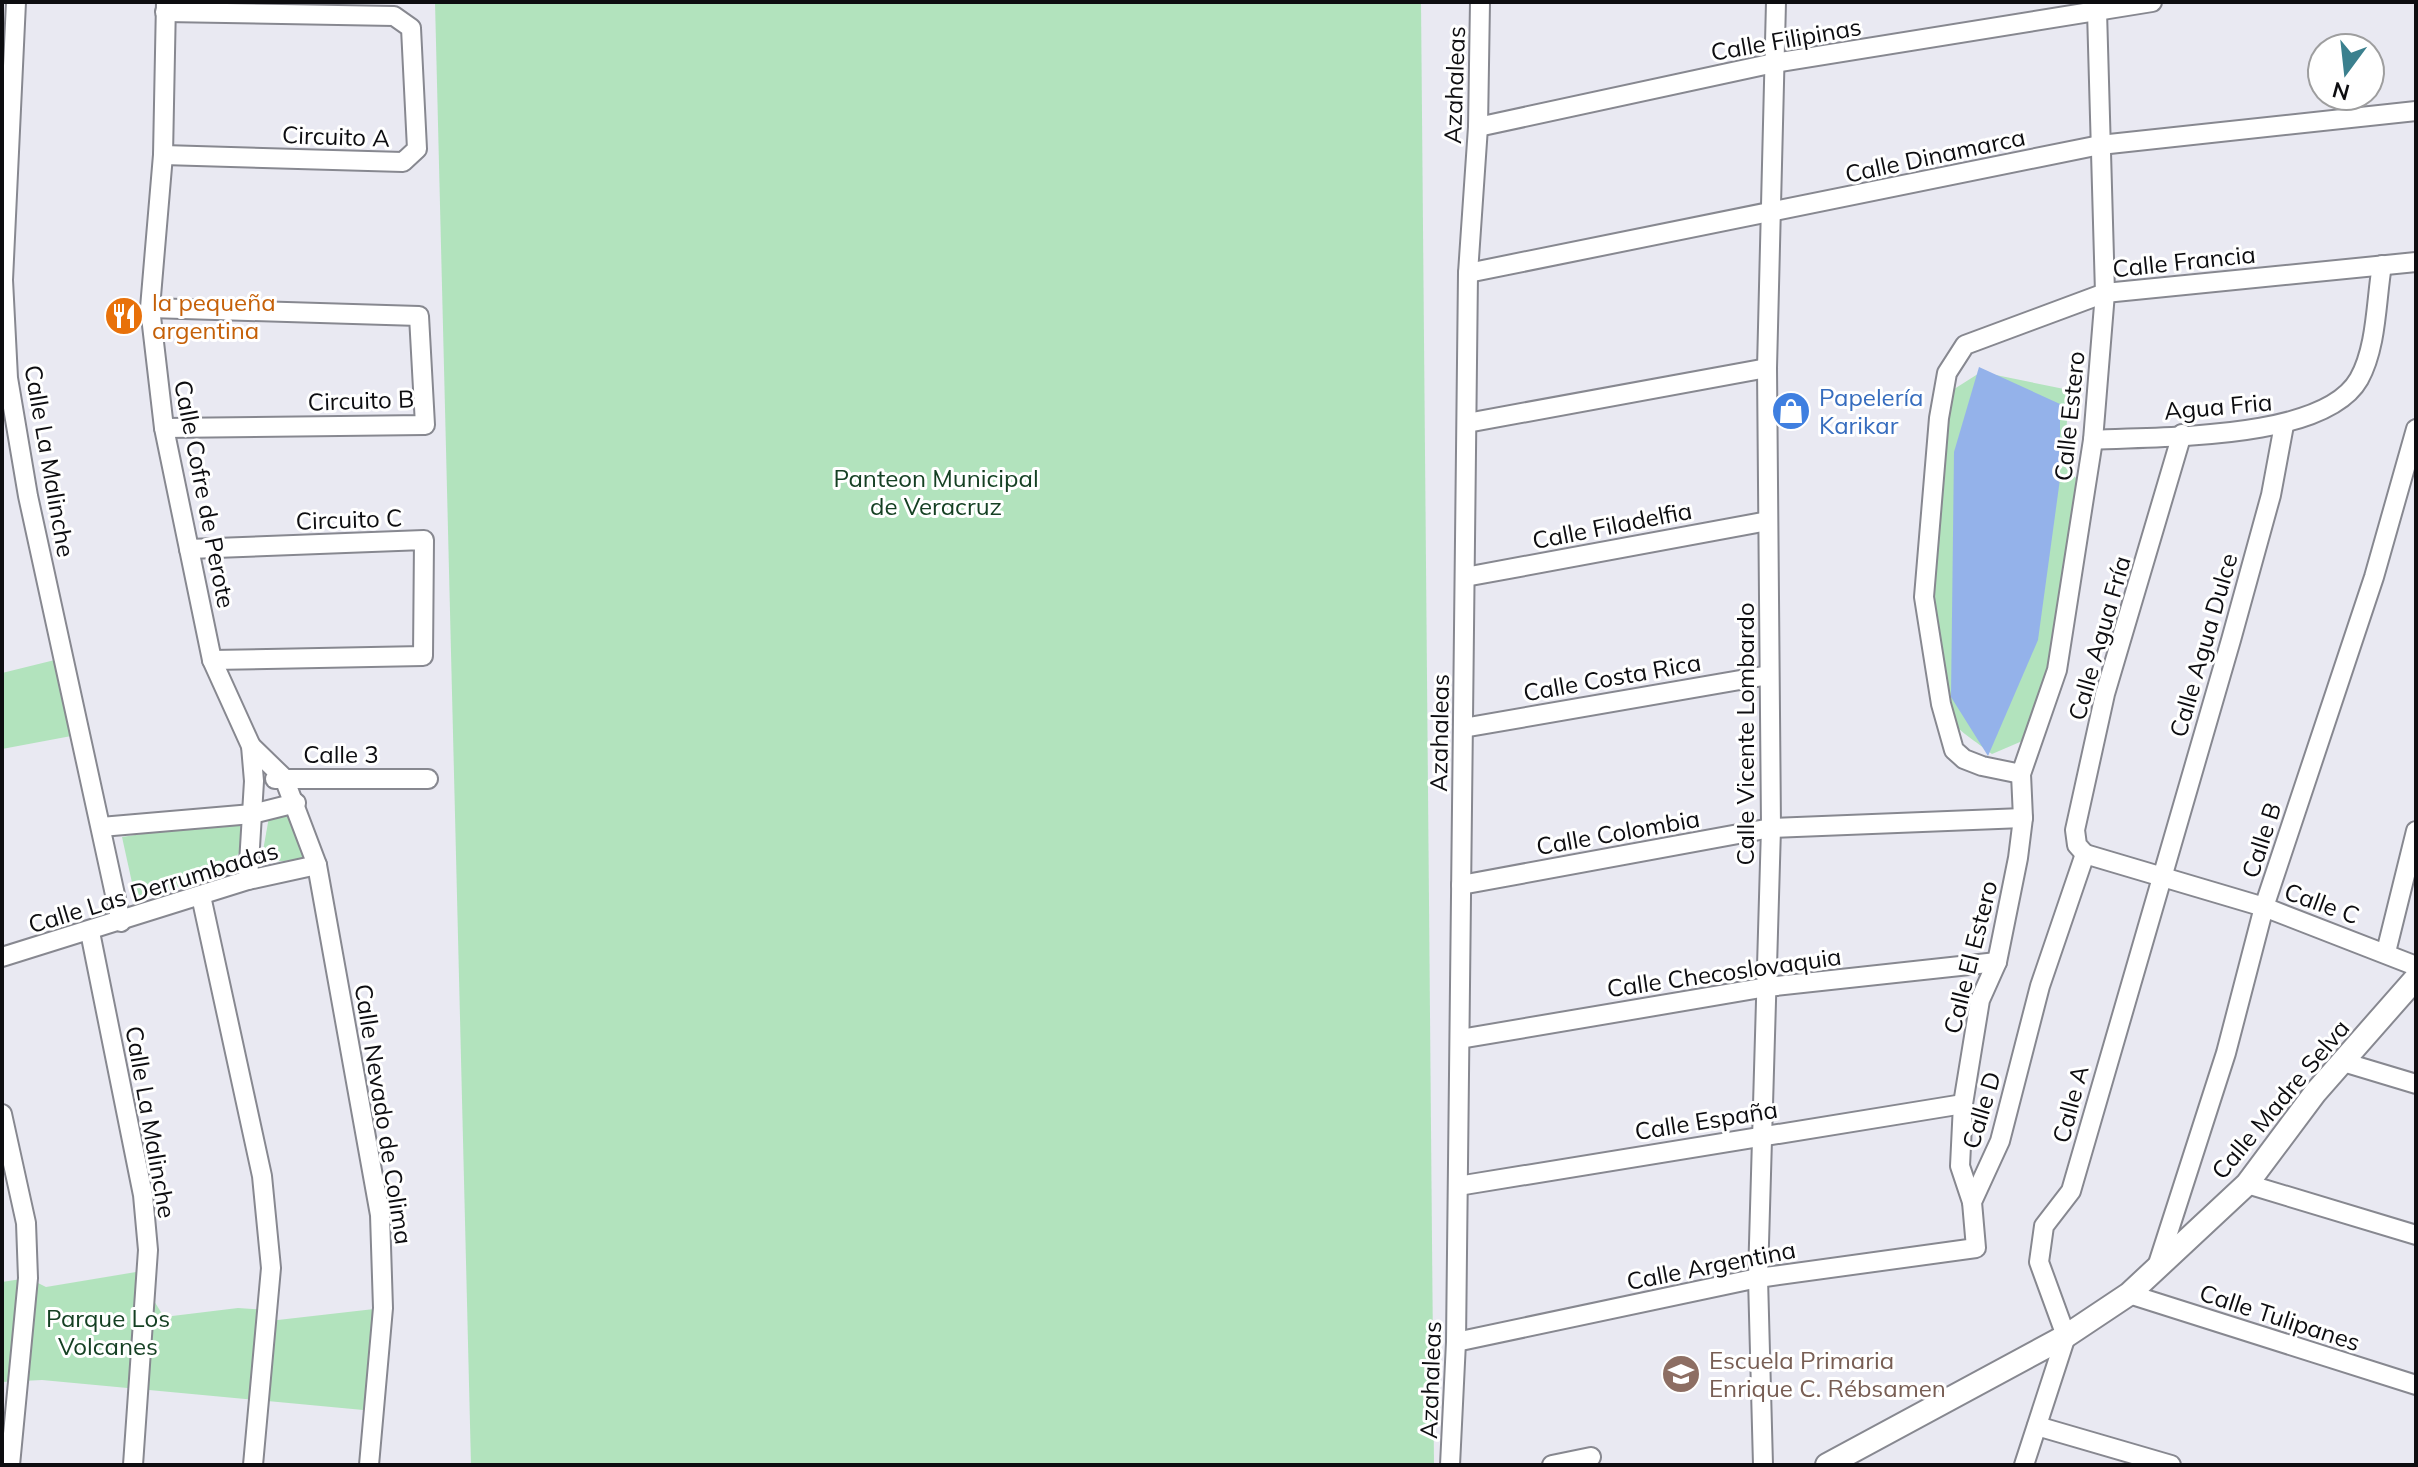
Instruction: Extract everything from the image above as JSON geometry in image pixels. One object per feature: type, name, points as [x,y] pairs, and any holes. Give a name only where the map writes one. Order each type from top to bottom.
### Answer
[{"type":"street","name":"Calle La Malinche","points":[[16,2],[3,280],[8,378],[28,496],[121,922]]},
{"type":"street","name":"Azahaleas","points":[[1450,1465],[1456,1342],[1468,273],[1478,127],[1480,2]]},
{"type":"street","name":"Calle Vicente Lombardo","points":[[1763,1465],[1758,1278],[1771,828],[1767,368],[1776,2]]},
{"type":"street","name":"Calle Filipinas","points":[[1478,127],[1774,63],[2152,2]]},
{"type":"street","name":"Calle Cofre de Perote","points":[[166,7],[163,155],[150,308],[164,428],[212,660],[251,746],[254,781],[248,880]]},
{"type":"street","name":"Circuito A","points":[[163,155],[403,162],[417,149],[411,28],[405,21],[394,16],[166,7]]},
{"type":"street","name":"Calle Estero","points":[[2023,818],[2021,774],[2057,670],[2093,440],[2105,293],[2097,11]]},
{"type":"street","name":"Calle Dinamarca","points":[[1468,273],[2100,145],[2416,111]]},
{"type":"street","name":"Calle Francia","points":[[2021,774],[1982,766],[1964,759],[1954,750],[1941,704],[1924,597],[1939,418],[1947,373],[1965,345],[2105,293],[2416,262]]},
{"type":"street","name":"Agua Fria","points":[[2093,440],[2284,425],[2328,409],[2351,390],[2361,376],[2369,347],[2382,265]]},
{"type":"street","name":"Circuito B","points":[[150,308],[419,316],[425,425],[164,428]]},
{"type":"street","points":[[1467,423],[1767,368]]},
{"type":"street","name":"Calle Agua Dulce","points":[[2164,877],[2190,774],[2271,495],[2284,425]]},
{"type":"street","name":"Calle B","points":[[2157,1267],[2226,1053],[2264,907],[2374,577],[2416,429]]},
{"type":"street","name":"Calle Agua Fría","points":[[2085,854],[2077,845],[2075,830],[2105,694],[2182,434]]},
{"type":"street","name":"Calle Filadelfia","points":[[1465,577],[1768,521]]},
{"type":"street","name":"Circuito C","points":[[189,549],[424,540],[423,656],[212,660]]},
{"type":"street","name":"Calle Costa Rica","points":[[1463,728],[1769,675]]},
{"type":"street","name":"Calle Cofre de Perote","points":[[251,746],[284,778]]},
{"type":"street","name":"Calle 3","points":[[254,781],[284,778],[428,779]]},
{"type":"street","name":"Calle Nevado de Colima","points":[[284,778],[317,865],[381,1227],[383,1308],[369,1465]]},
{"type":"street","name":"Calle Las Derrumbadas","points":[[101,827],[252,814],[296,803]]},
{"type":"street","name":"Calle Colombia","points":[[1461,885],[1771,828],[2023,818]]},
{"type":"street","name":"Calle El Estero","points":[[1972,1202],[1960,1166],[1963,1104],[1980,1000],[1997,962],[2023,818]]},
{"type":"street","points":[[2386,952],[2416,831]]},
{"type":"street","name":"Calle C","points":[[2085,854],[2264,907],[2416,966]]},
{"type":"street","name":"Calle D","points":[[1976,1248],[1972,1202],[2000,1141],[2040,986],[2085,854]]},
{"type":"street","name":"Calle Las Derrumbadas","points":[[2,957],[90,932],[248,880],[317,865]]},
{"type":"street","name":"Calle A","points":[[2066,1336],[2039,1262],[2044,1226],[2071,1191],[2119,1017],[2164,877]]},
{"type":"street","points":[[201,896],[262,1176],[271,1268],[253,1465]]},
{"type":"street","name":"Calle La Malinche","points":[[90,932],[143,1195],[148,1250],[147,1304],[133,1465]]},
{"type":"street","name":"Calle Checoslovaquia","points":[[1460,1039],[1767,987],[1997,962]]},
{"type":"street","name":"Calle Madre Selva","points":[[1827,1465],[2066,1336],[2129,1294],[2247,1184],[2343,1062],[2416,978]]},
{"type":"street","points":[[2343,1062],[2416,1084]]},
{"type":"street","name":"Calle España","points":[[1458,1186],[1963,1104]]},
{"type":"street","points":[[2,1114],[26,1223],[28,1278],[10,1465]]},
{"type":"street","points":[[2247,1184],[2416,1235]]},
{"type":"street","name":"Calle Argentina","points":[[1456,1342],[1758,1278],[1976,1248]]},
{"type":"street","name":"Calle Tulipanes","points":[[2129,1294],[2416,1385]]},
{"type":"street","points":[[2024,1465],[2066,1336]]},
{"type":"street","points":[[2037,1426],[2171,1465]]},
{"type":"street","points":[[1552,1465],[1591,1457]]},
{"type":"green space","name":"Panteon Municipal de Veracruz","points":[[435,2],[1421,2],[1434,1465],[471,1465]]},
{"type":"green space","points":[[1981,372],[2069,390],[2064,466],[2084,486],[2043,732],[1992,754],[1945,714],[1934,685],[1928,647],[1930,557],[1951,391]]},
{"type":"green space","points":[[67,657],[82,734],[2,749],[2,673]]},
{"type":"green space","points":[[295,812],[306,860],[261,862],[269,817]]},
{"type":"green space","points":[[240,819],[241,851],[220,873],[136,901],[122,837]]},
{"type":"green space","name":"Parque Los Volcanes","points":[[136,1272],[164,1317],[238,1308],[269,1310],[269,1321],[383,1308],[374,1411],[42,1380],[2,1382],[2,1282],[28,1278],[46,1287]]},
{"type":"water","points":[[1979,367],[2060,404],[2060,479],[2038,640],[1988,756],[1951,697],[1954,452]]},
{"type":"place","name":"la pequeña argentina","points":[[124,316]]},
{"type":"place","name":"Papelería Karikar","points":[[1791,411]]},
{"type":"place","name":"Escuela Primaria Enrique C. Rébsamen","points":[[1681,1374]]}]
